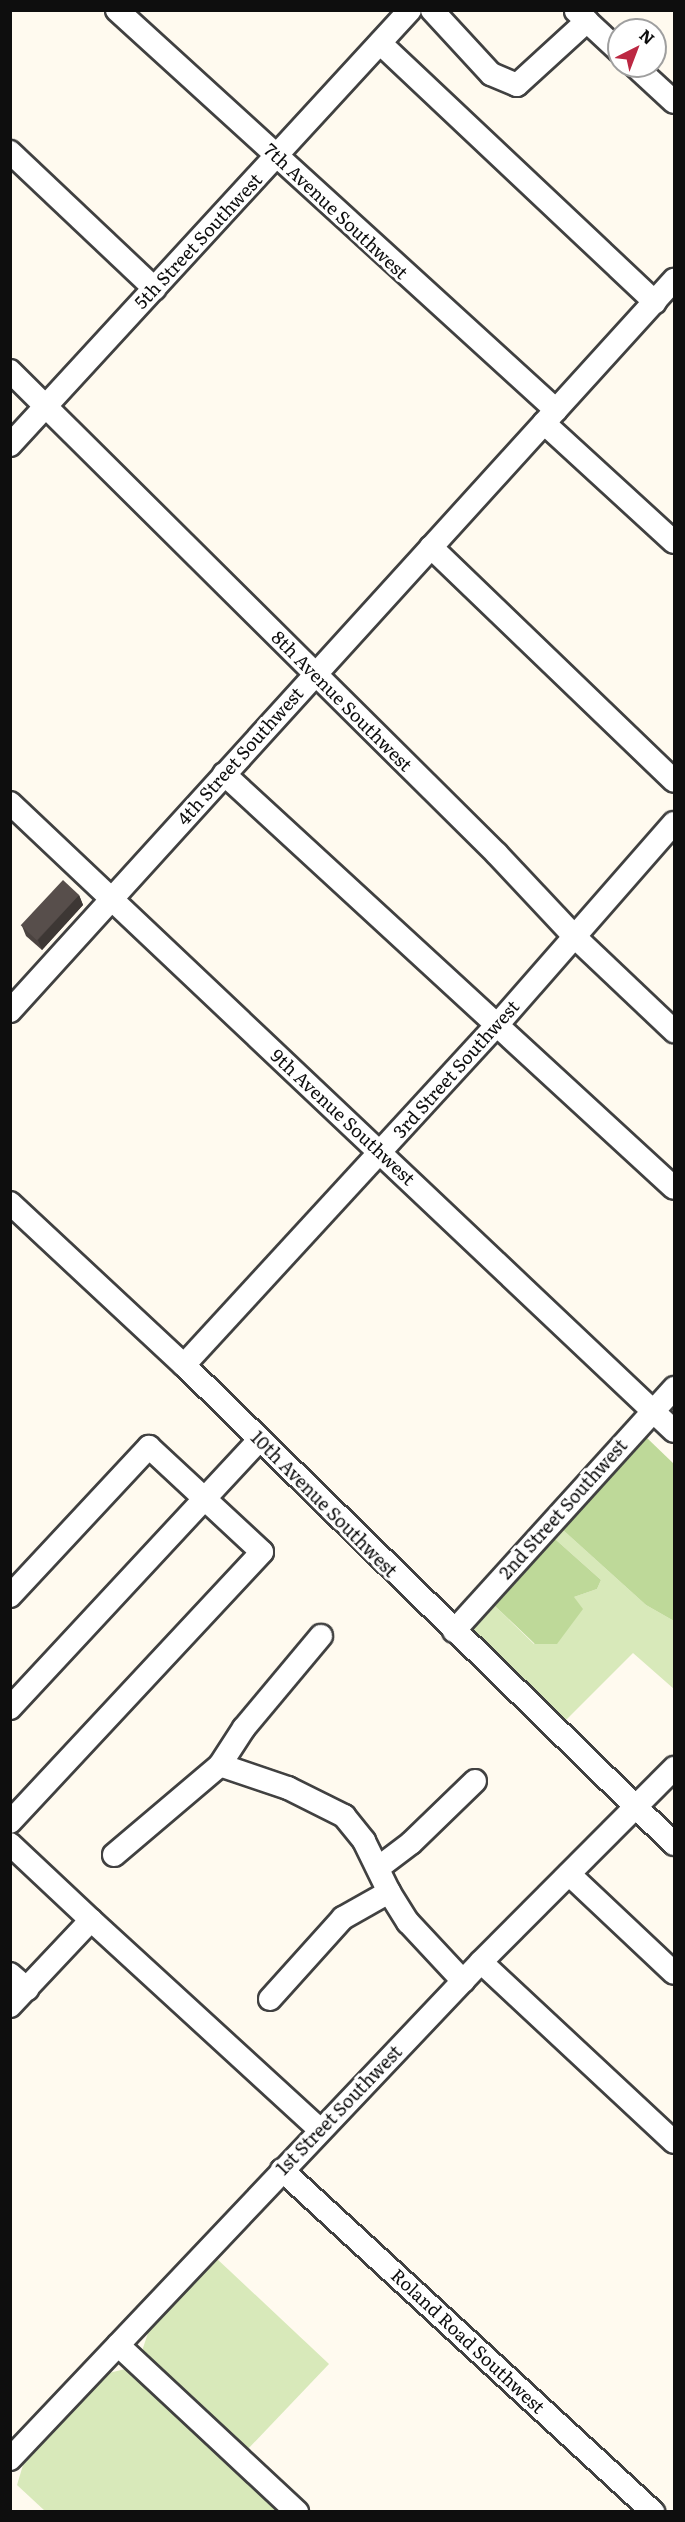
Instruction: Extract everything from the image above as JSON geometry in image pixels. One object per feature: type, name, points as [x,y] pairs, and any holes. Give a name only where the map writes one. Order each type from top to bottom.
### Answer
[{"type":"street","name":"7th Avenue Southwest","points":[[117,10],[276,156],[550,416],[675,542]]},
{"type":"street","name":"5th Street Southwest","points":[[10,445],[410,10]]},
{"type":"street","points":[[432,10],[491,74],[517,85],[581,16],[607,40]]},
{"type":"street","points":[[380,43],[655,302]]},
{"type":"street","points":[[649,78],[675,102]]},
{"type":"street","points":[[10,152],[155,289]]},
{"type":"street","name":"4th Street Southwest","points":[[10,1011],[675,280]]},
{"type":"street","name":"8th Avenue Southwest","points":[[10,371],[575,937],[675,1030]]},
{"type":"street","points":[[431,547],[675,781]]},
{"type":"street","points":[[224,774],[675,1188]]},
{"type":"street","name":"9th Avenue Southwest","points":[[10,803],[675,1431]]},
{"type":"street","name":"3rd Street Southwest","points":[[184,1365],[498,1024],[675,823]]},
{"type":"street","name":"10th Avenue Southwest","points":[[10,1203],[184,1365],[454,1631],[675,1844]]},
{"type":"street","name":"2nd Street Southwest","points":[[454,1631],[675,1388]]},
{"type":"street","points":[[10,1708],[260,1439]]},
{"type":"street","points":[[10,1596],[149,1447],[262,1552],[10,1822]]},
{"type":"street","points":[[114,1855],[220,1765],[244,1728],[321,1636]]},
{"type":"street","points":[[220,1765],[331,1807],[355,1827],[389,1892],[421,1938],[463,1982]]},
{"type":"street","name":"1st Street Southwest","points":[[10,2459],[481,1962],[675,1768]]},
{"type":"street","points":[[378,1868],[411,1843],[474,1781]]},
{"type":"street","points":[[10,1844],[320,2130]]},
{"type":"street","points":[[569,1874],[675,1973]]},
{"type":"street","points":[[270,1999],[344,1918],[389,1892]]},
{"type":"street","points":[[10,2006],[91,1920]]},
{"type":"street","points":[[481,1962],[675,2142]]},
{"type":"street","points":[[10,1974],[27,1989]]},
{"type":"street","name":"Roland Road Southwest","points":[[282,2170],[653,2511]]},
{"type":"street","points":[[118,2345],[297,2511]]},
{"type":"green space","points":[[647,1438],[674,1464],[674,1621],[646,1605],[563,1530]]},
{"type":"green space","points":[[563,1530],[646,1605],[674,1621],[674,1689],[633,1653],[566,1720],[471,1631],[495,1606],[534,1644],[574,1597],[597,1589],[601,1580],[555,1539]]},
{"type":"green space","points":[[555,1539],[601,1580],[597,1589],[574,1597],[583,1609],[557,1644],[535,1644],[495,1606]]},
{"type":"green space","points":[[215,2257],[329,2364],[247,2450],[144,2357],[143,2348],[148,2333]]},
{"type":"green space","points":[[125,2369],[281,2511],[45,2511],[17,2485],[23,2465],[109,2373]]},
{"type":"building","points":[[63,880],[79,895],[37,940],[21,925]]}]
